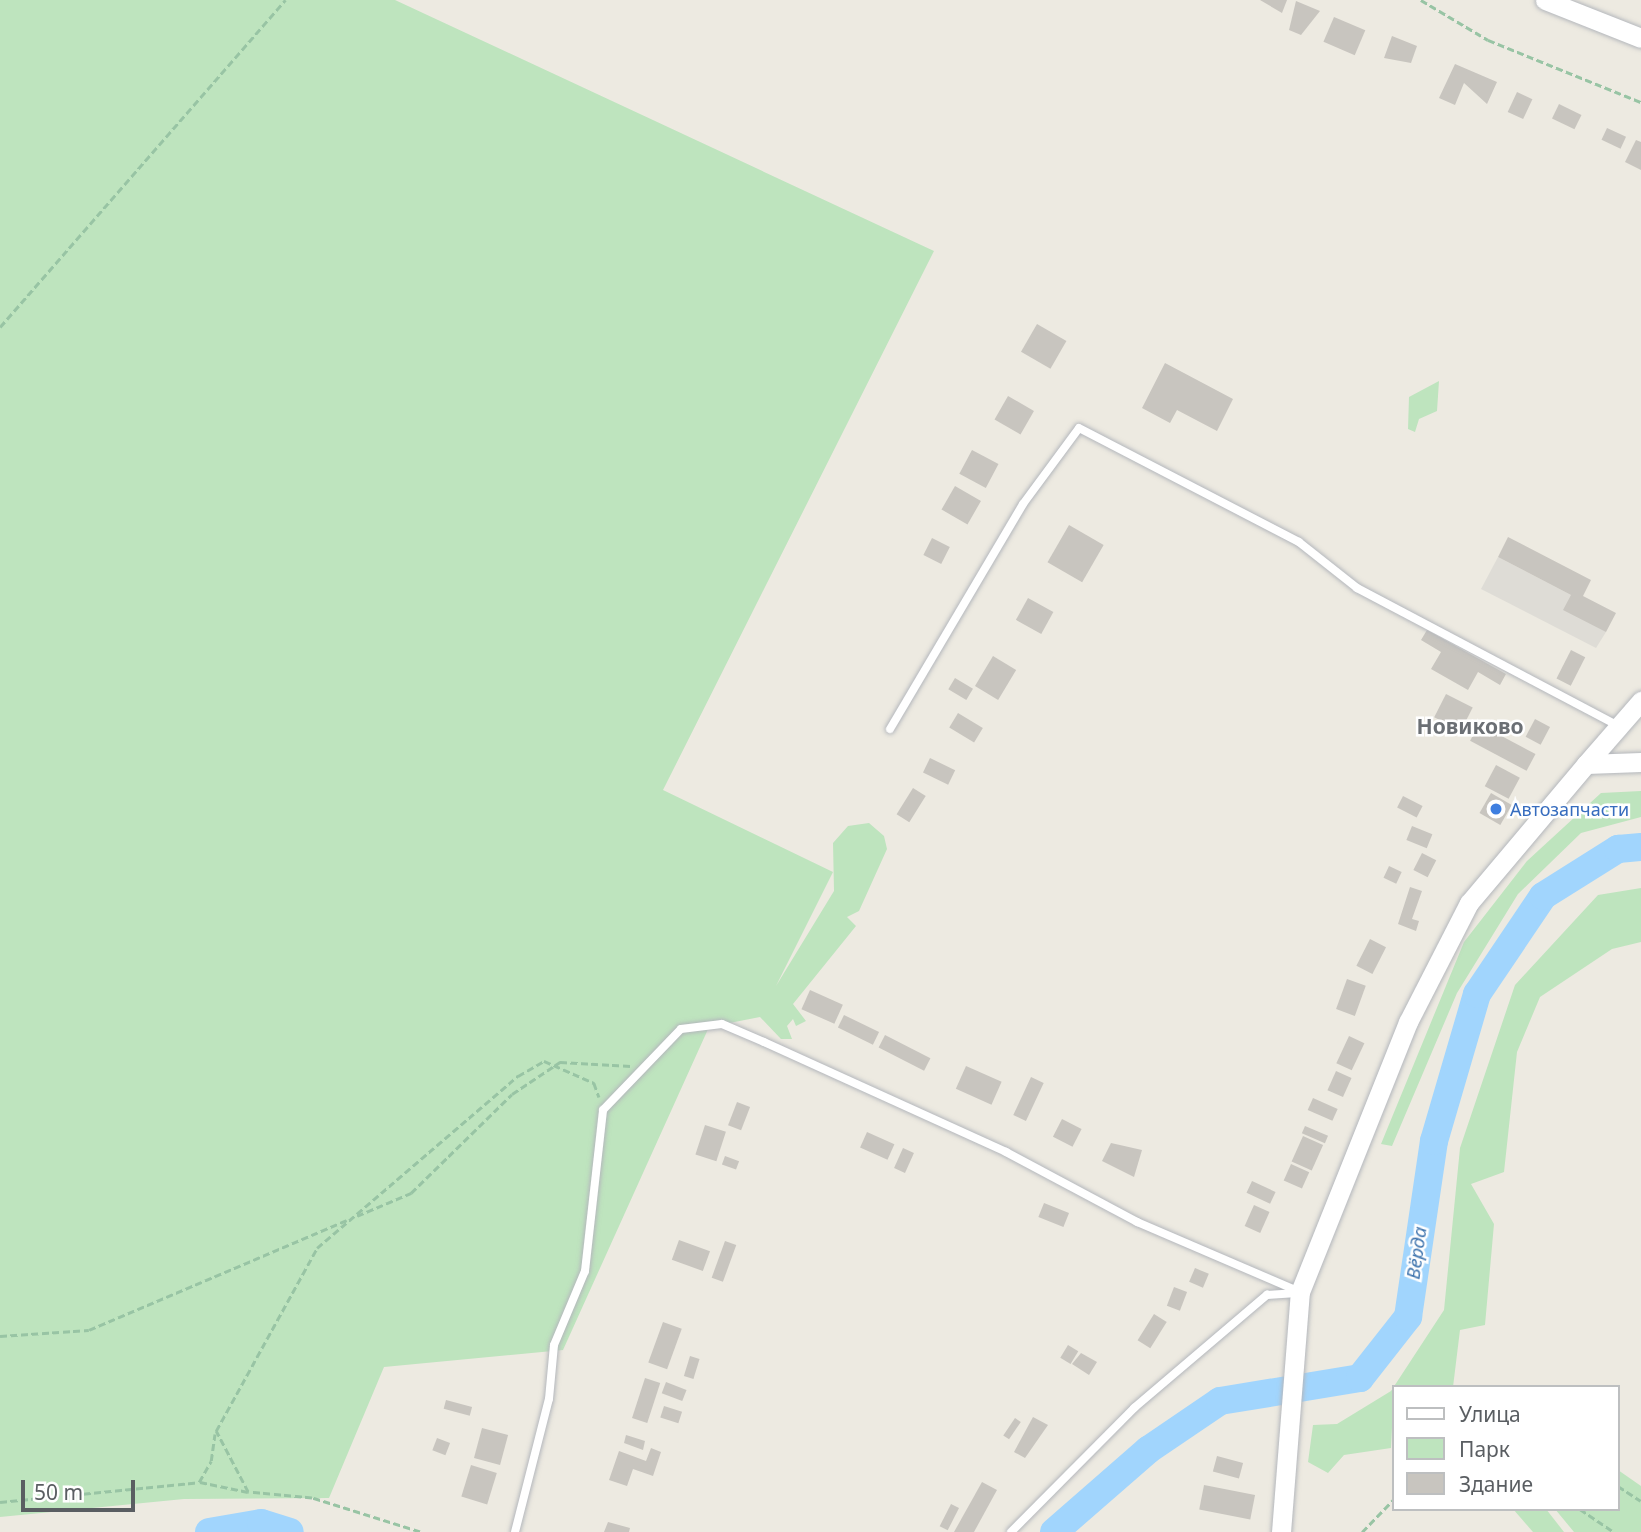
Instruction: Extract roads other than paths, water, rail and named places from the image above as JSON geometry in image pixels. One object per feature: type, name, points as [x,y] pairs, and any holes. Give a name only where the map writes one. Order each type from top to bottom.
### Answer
[{"type":"street","points":[[1545,0],[1641,38]]},
{"type":"street","points":[[1281,1532],[1300,1292],[1408,1022],[1469,903],[1641,701]]},
{"type":"street","points":[[1586,764],[1641,762]]},
{"type":"lane","points":[[890,729],[1023,504],[1079,429],[1299,542],[1357,589],[1619,726]]},
{"type":"lane","points":[[514,1532],[549,1399],[554,1345],[585,1271],[603,1110],[681,1029],[722,1024],[1300,1292]]},
{"type":"lane","points":[[1011,1532],[1134,1408],[1267,1295],[1300,1292]]},
{"type":"waterway","name":"Вёрда","points":[[1054,1532],[1148,1450],[1220,1401],[1360,1378],[1408,1317],[1434,1141],[1477,994],[1543,896],[1618,849],[1641,847]]},
{"type":"waterway","name":"Вёрда","points":[[209,1532],[261,1523],[290,1532]]},
{"type":"place","name":"Автозапчасти","points":[[1496,809]]},
{"type":"district","name":"Новиково","points":[[1470,726]]}]
